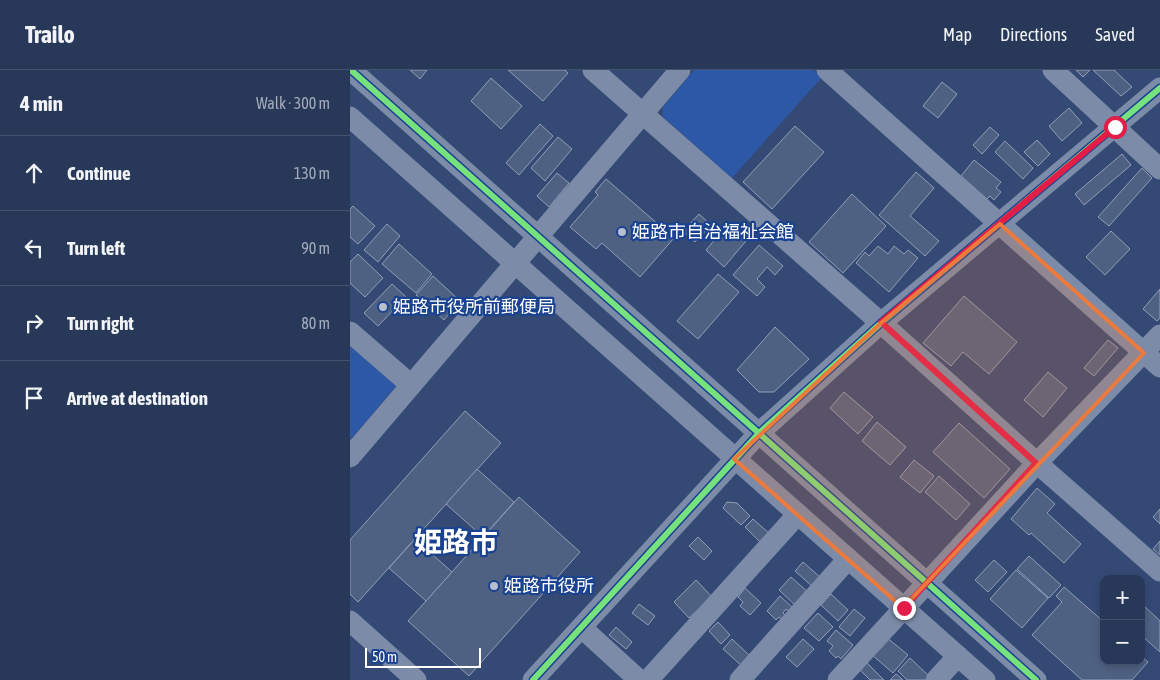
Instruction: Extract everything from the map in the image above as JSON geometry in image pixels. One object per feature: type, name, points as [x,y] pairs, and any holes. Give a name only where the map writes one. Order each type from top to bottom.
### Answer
[{"type":"street","points":[[351,70],[1036,680]]},
{"type":"street","points":[[593,70],[881,322],[1036,463],[1160,571]]},
{"type":"street","points":[[350,457],[680,70]]},
{"type":"street","points":[[827,70],[1160,367]]},
{"type":"street","points":[[1053,70],[1160,169]]},
{"type":"street","points":[[533,680],[759,433],[881,322],[1160,88]]},
{"type":"street","points":[[350,117],[985,680]]},
{"type":"street","points":[[350,332],[411,384]]},
{"type":"street","points":[[838,680],[1036,463],[1160,335]]},
{"type":"street","points":[[648,680],[798,514]]},
{"type":"street","points":[[740,680],[848,559]]},
{"type":"street","points":[[350,621],[416,680]]},
{"type":"street","points":[[582,628],[639,680]]},
{"type":"street","points":[[936,680],[958,656]]},
{"type":"highlighted area","points":[[1000,224],[1144,353],[903,608],[734,459],[881,323]]},
{"type":"shaded area","points":[[694,70],[814,70],[822,77],[732,178],[663,117],[663,107]]},
{"type":"shaded area","points":[[350,344],[397,385],[350,440]]},
{"type":"building","points":[[410,70],[427,70],[420,79]]},
{"type":"building","points":[[508,70],[565,70],[568,73],[543,101]]},
{"type":"building","points":[[1076,70],[1090,70],[1083,77]]},
{"type":"building","points":[[1093,70],[1114,70],[1132,87],[1121,96]]},
{"type":"building","points":[[491,78],[522,106],[501,129],[471,101]]},
{"type":"building","points":[[942,82],[957,94],[938,118],[923,106]]},
{"type":"building","points":[[1069,108],[1082,123],[1062,141],[1049,126]]},
{"type":"building","points":[[540,124],[553,136],[519,175],[506,163]]},
{"type":"building","points":[[795,126],[824,152],[772,209],[743,182]]},
{"type":"building","points":[[990,127],[999,135],[982,154],[973,145]]},
{"type":"building","points":[[558,137],[572,149],[545,181],[531,168]]},
{"type":"building","points":[[1037,140],[1050,154],[1038,166],[1024,152]]},
{"type":"building","points":[[1005,141],[1033,168],[1023,179],[995,152]]},
{"type":"building","points":[[1122,154],[1131,165],[1084,205],[1075,194]]},
{"type":"building","points":[[974,160],[1001,182],[996,188],[1001,192],[994,200],[990,196],[987,199],[961,176]]},
{"type":"building","points":[[1142,168],[1152,178],[1109,226],[1098,217]]},
{"type":"building","points":[[916,172],[934,188],[910,216],[939,241],[925,256],[879,215]]},
{"type":"building","points":[[557,173],[569,183],[549,207],[537,196]]},
{"type":"building","name":"姫路市自治福祉会館","points":[[606,179],[674,238],[640,277],[602,243],[596,249],[570,227],[598,195],[595,192]]},
{"type":"building","points":[[852,194],[886,226],[843,273],[809,242]]},
{"type":"building","points":[[353,206],[375,226],[358,244],[350,237],[350,209]]},
{"type":"building","points":[[699,214],[711,225],[695,242],[683,231]]},
{"type":"building","points":[[387,224],[400,236],[378,262],[364,250]]},
{"type":"building","points":[[727,225],[746,241],[724,267],[706,250]]},
{"type":"building","points":[[1111,231],[1130,249],[1105,275],[1086,257]]},
{"type":"building","points":[[399,244],[432,274],[416,293],[382,264]]},
{"type":"building","points":[[759,245],[783,266],[775,275],[767,267],[757,279],[765,287],[757,296],[733,275]]},
{"type":"building","points":[[878,246],[888,254],[894,246],[904,254],[908,250],[918,258],[889,292],[856,263],[865,252],[869,256]]},
{"type":"building","points":[[358,254],[383,278],[365,297],[350,283],[350,262]]},
{"type":"building","points":[[718,274],[739,292],[698,339],[677,321]]},
{"type":"building","points":[[433,276],[460,301],[444,320],[416,295]]},
{"type":"building","points":[[392,284],[406,297],[378,326],[364,313]]},
{"type":"building","points":[[1160,289],[1160,318],[1157,321],[1143,309]]},
{"type":"building","points":[[964,296],[1017,342],[989,374],[963,352],[951,366],[923,343]]},
{"type":"building","points":[[775,327],[809,359],[774,392],[759,392],[737,370]]},
{"type":"building","points":[[1108,340],[1118,348],[1094,376],[1084,368]]},
{"type":"building","points":[[1048,372],[1067,388],[1043,417],[1024,400]]},
{"type":"building","points":[[844,392],[873,417],[858,434],[830,408]]},
{"type":"building","points":[[465,411],[501,443],[358,602],[350,594],[350,540]]},
{"type":"building","points":[[877,422],[906,447],[890,465],[862,441]]},
{"type":"building","points":[[959,423],[1010,469],[984,498],[933,452]]},
{"type":"building","points":[[914,460],[934,476],[920,493],[900,477]]},
{"type":"building","points":[[477,469],[514,502],[483,537],[446,504]]},
{"type":"building","points":[[939,476],[970,504],[956,520],[925,492]]},
{"type":"building","points":[[1037,488],[1055,504],[1047,513],[1081,544],[1064,563],[1031,533],[1029,535],[1011,519]]},
{"type":"building","name":"姫路市役所","points":[[519,497],[580,552],[469,676],[408,621]]},
{"type":"building","points":[[727,502],[737,503],[750,516],[741,525],[723,508]]},
{"type":"building","points":[[1160,509],[1160,524],[1153,517]]},
{"type":"building","points":[[753,519],[771,535],[762,544],[745,527]]},
{"type":"building","points":[[698,537],[712,551],[704,560],[689,546]]},
{"type":"building","points":[[415,539],[452,572],[426,601],[389,568]]},
{"type":"building","points":[[1160,541],[1160,555],[1153,549]]},
{"type":"building","points":[[1029,556],[1061,585],[1049,598],[1017,569]]},
{"type":"building","points":[[994,560],[1007,572],[988,592],[975,580]]},
{"type":"building","points":[[803,562],[821,578],[813,587],[795,571]]},
{"type":"building","points":[[1016,570],[1048,598],[1022,628],[990,599]]},
{"type":"building","points":[[791,577],[809,593],[797,607],[779,590]]},
{"type":"building","points":[[696,580],[712,597],[689,618],[674,602]]},
{"type":"building","points":[[1064,587],[1100,618],[1100,665],[1145,665],[1145,659],[1148,662],[1132,680],[1082,680],[1032,635],[1062,602],[1056,596]]},
{"type":"building","points":[[745,588],[761,603],[750,615],[740,606],[743,602],[738,597]]},
{"type":"building","points":[[831,594],[848,610],[838,621],[821,605]]},
{"type":"building","points":[[780,596],[794,609],[791,613],[786,609],[783,613],[787,617],[784,621],[779,617],[776,620],[767,611]]},
{"type":"building","points":[[639,604],[655,616],[648,625],[632,613]]},
{"type":"building","points":[[1145,607],[1160,621],[1160,652],[1145,639]]},
{"type":"building","points":[[854,609],[865,618],[850,636],[839,627]]},
{"type":"building","points":[[818,613],[833,627],[819,641],[804,628]]},
{"type":"building","points":[[718,622],[730,635],[721,644],[709,631]]},
{"type":"building","points":[[616,627],[632,642],[626,649],[609,635]]},
{"type":"building","points":[[836,630],[853,645],[841,659],[838,656],[836,658],[829,651],[833,646],[827,641]]},
{"type":"building","points":[[886,637],[908,655],[893,673],[871,654]]},
{"type":"building","points":[[732,639],[750,656],[742,666],[723,649]]},
{"type":"building","points":[[803,639],[814,649],[797,667],[786,657]]},
{"type":"building","points":[[910,658],[931,678],[929,680],[907,680],[898,671]]},
{"type":"building","points":[[865,661],[884,680],[870,680],[858,668]]},
{"type":"building","points":[[896,674],[903,680],[890,680]]},
{"type":"cycle path","points":[[351,70],[1036,680]]},
{"type":"cycle path","points":[[533,680],[759,433],[881,323],[1160,88]]},
{"type":"place","name":"姫路市自治福祉会館","points":[[622,232]]},
{"type":"place","name":"姫路市役所前郵便局","points":[[383,307]]},
{"type":"place","name":"姫路市役所","points":[[494,586]]},
{"type":"district","name":"姫路市","points":[[456,542]]},
{"type":"route","points":[[904,608],[1036,463],[881,322],[1115,127]]}]
